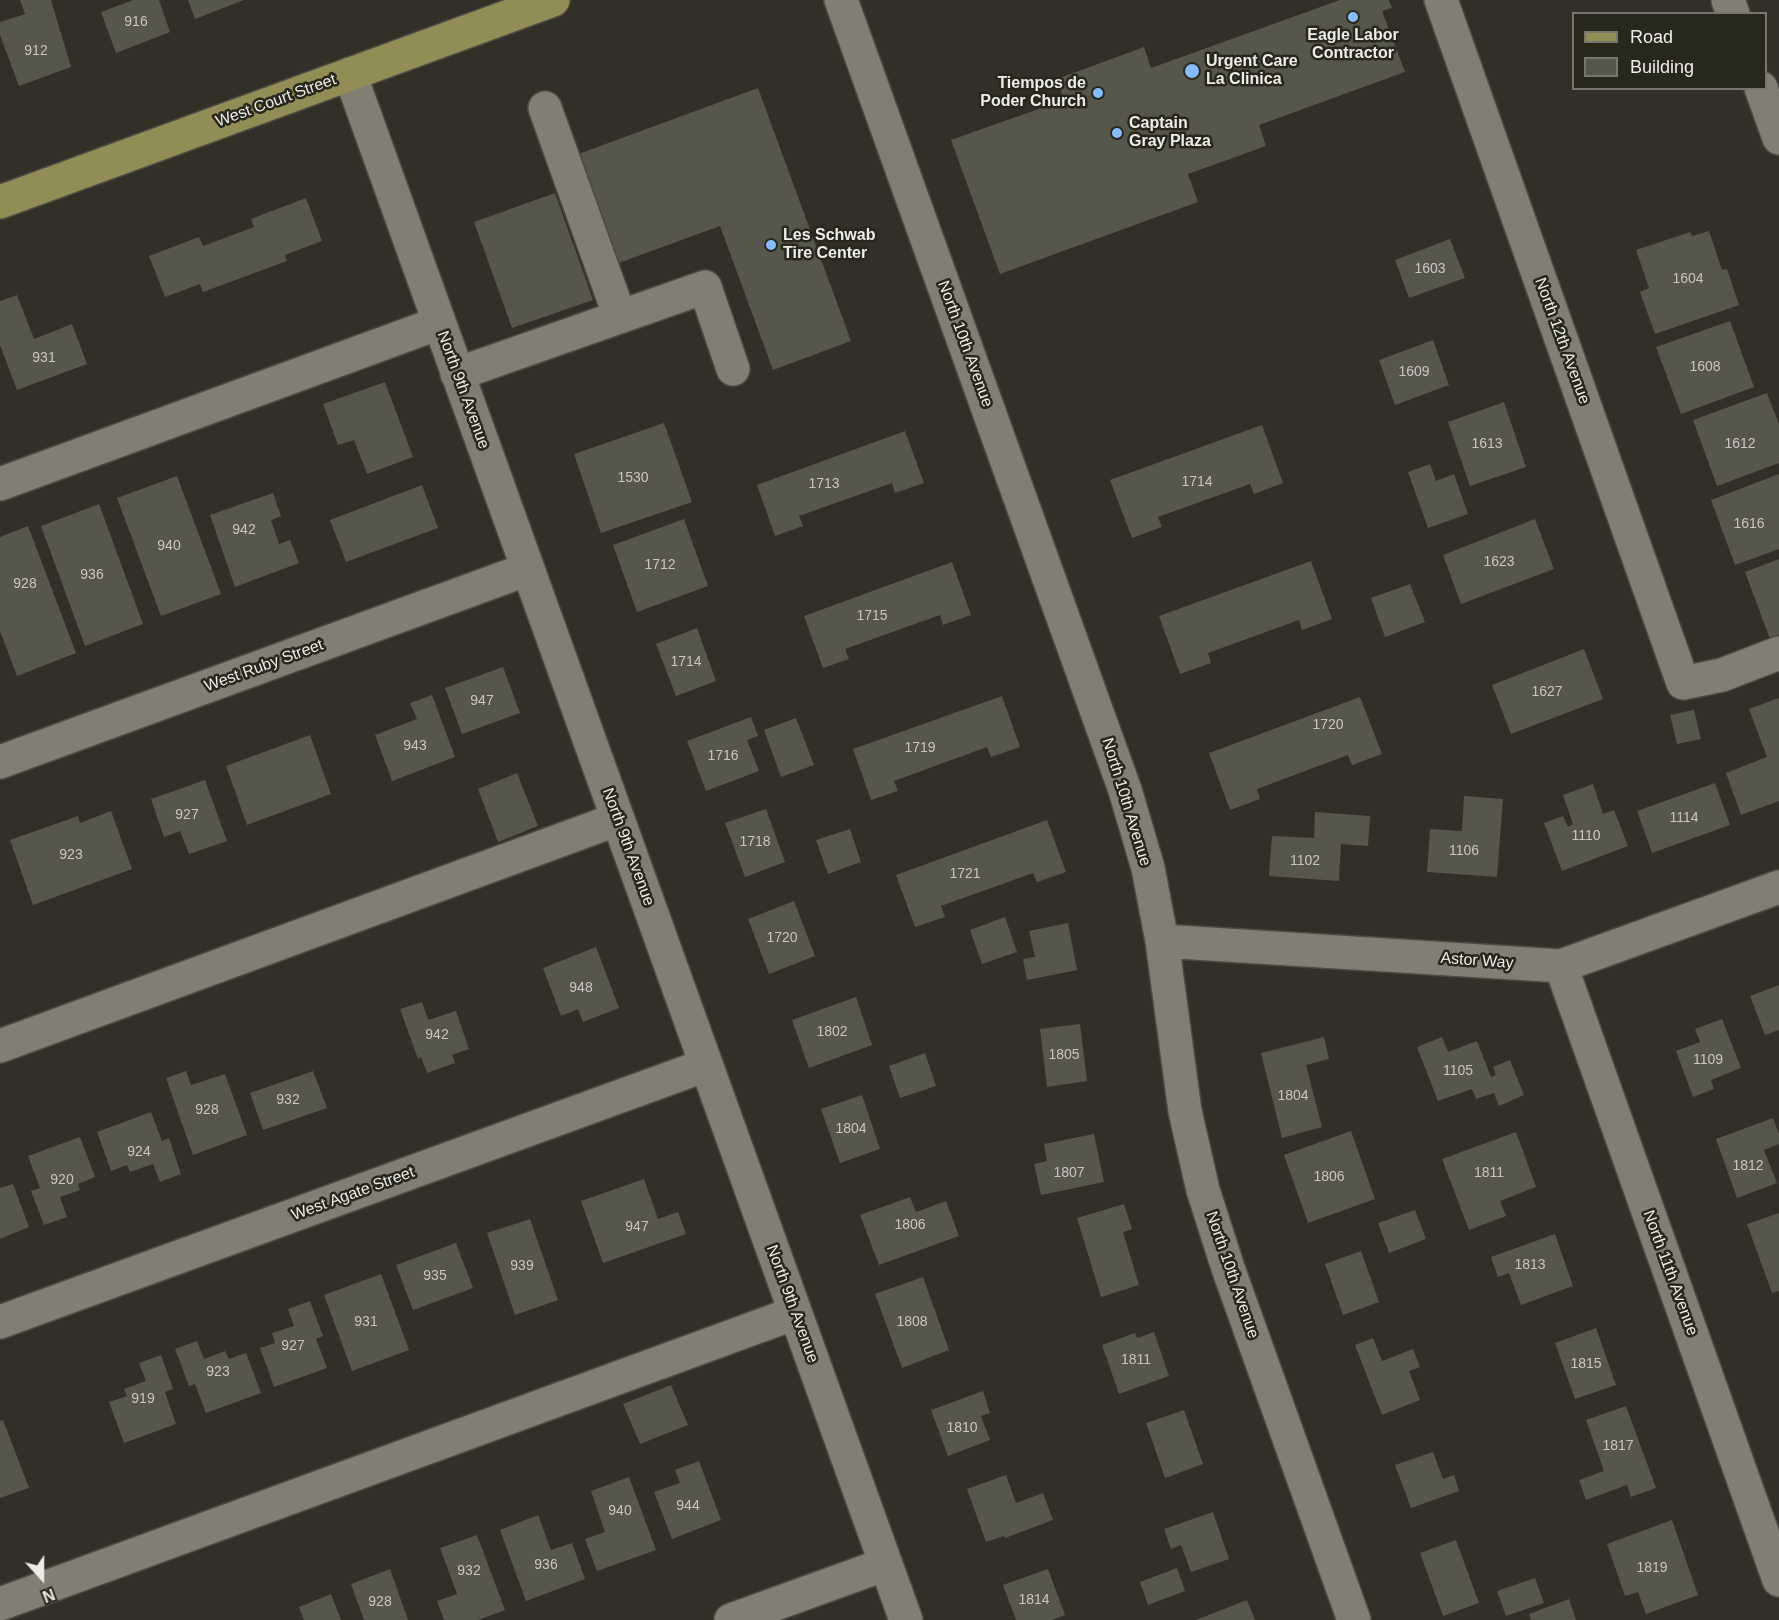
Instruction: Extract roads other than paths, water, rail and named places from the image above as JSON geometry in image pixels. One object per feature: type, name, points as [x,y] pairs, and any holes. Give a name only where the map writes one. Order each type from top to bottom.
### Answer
[{"type":"main road","name":"West Court Street","points":[[0,202],[350,74],[536,3]]},
{"type":"street","name":"North 10th Avenue","points":[[841,0],[1125,790],[1148,868],[1162,941],[1185,1111],[1203,1190],[1228,1268],[1354,1620]]},
{"type":"street","name":"North 12th Avenue","points":[[1441,0],[1683,683],[1722,675],[1779,653]]},
{"type":"street","name":"North 9th Avenue","points":[[350,74],[906,1620]]},
{"type":"street","points":[[1762,90],[1779,138]]},
{"type":"street","points":[[545,108],[620,317]]},
{"type":"street","points":[[458,374],[705,287],[733,369]]},
{"type":"street","points":[[0,484],[439,323]]},
{"type":"street","name":"West Ruby Street","points":[[0,762],[528,569]]},
{"type":"street","points":[[0,1046],[618,819]]},
{"type":"street","name":"Astor Way","points":[[1162,941],[1562,966],[1779,887]]},
{"type":"street","name":"North 11th Avenue","points":[[1562,966],[1779,1580]]},
{"type":"street","name":"West Agate Street","points":[[0,1322],[706,1065]]},
{"type":"street","points":[[0,1604],[795,1313]]},
{"type":"street","points":[[731,1620],[886,1564]]},
{"type":"place","name":"Eagle Labor Contractor","points":[[1353,17]]},
{"type":"place","name":"Urgent Care La Clinica","points":[[1192,71]]},
{"type":"place","name":"Tiempos de Poder Church","points":[[1098,93]]},
{"type":"place","name":"Captain Gray Plaza","points":[[1117,133]]},
{"type":"place","name":"Les Schwab Tire Center","points":[[771,245]]}]
